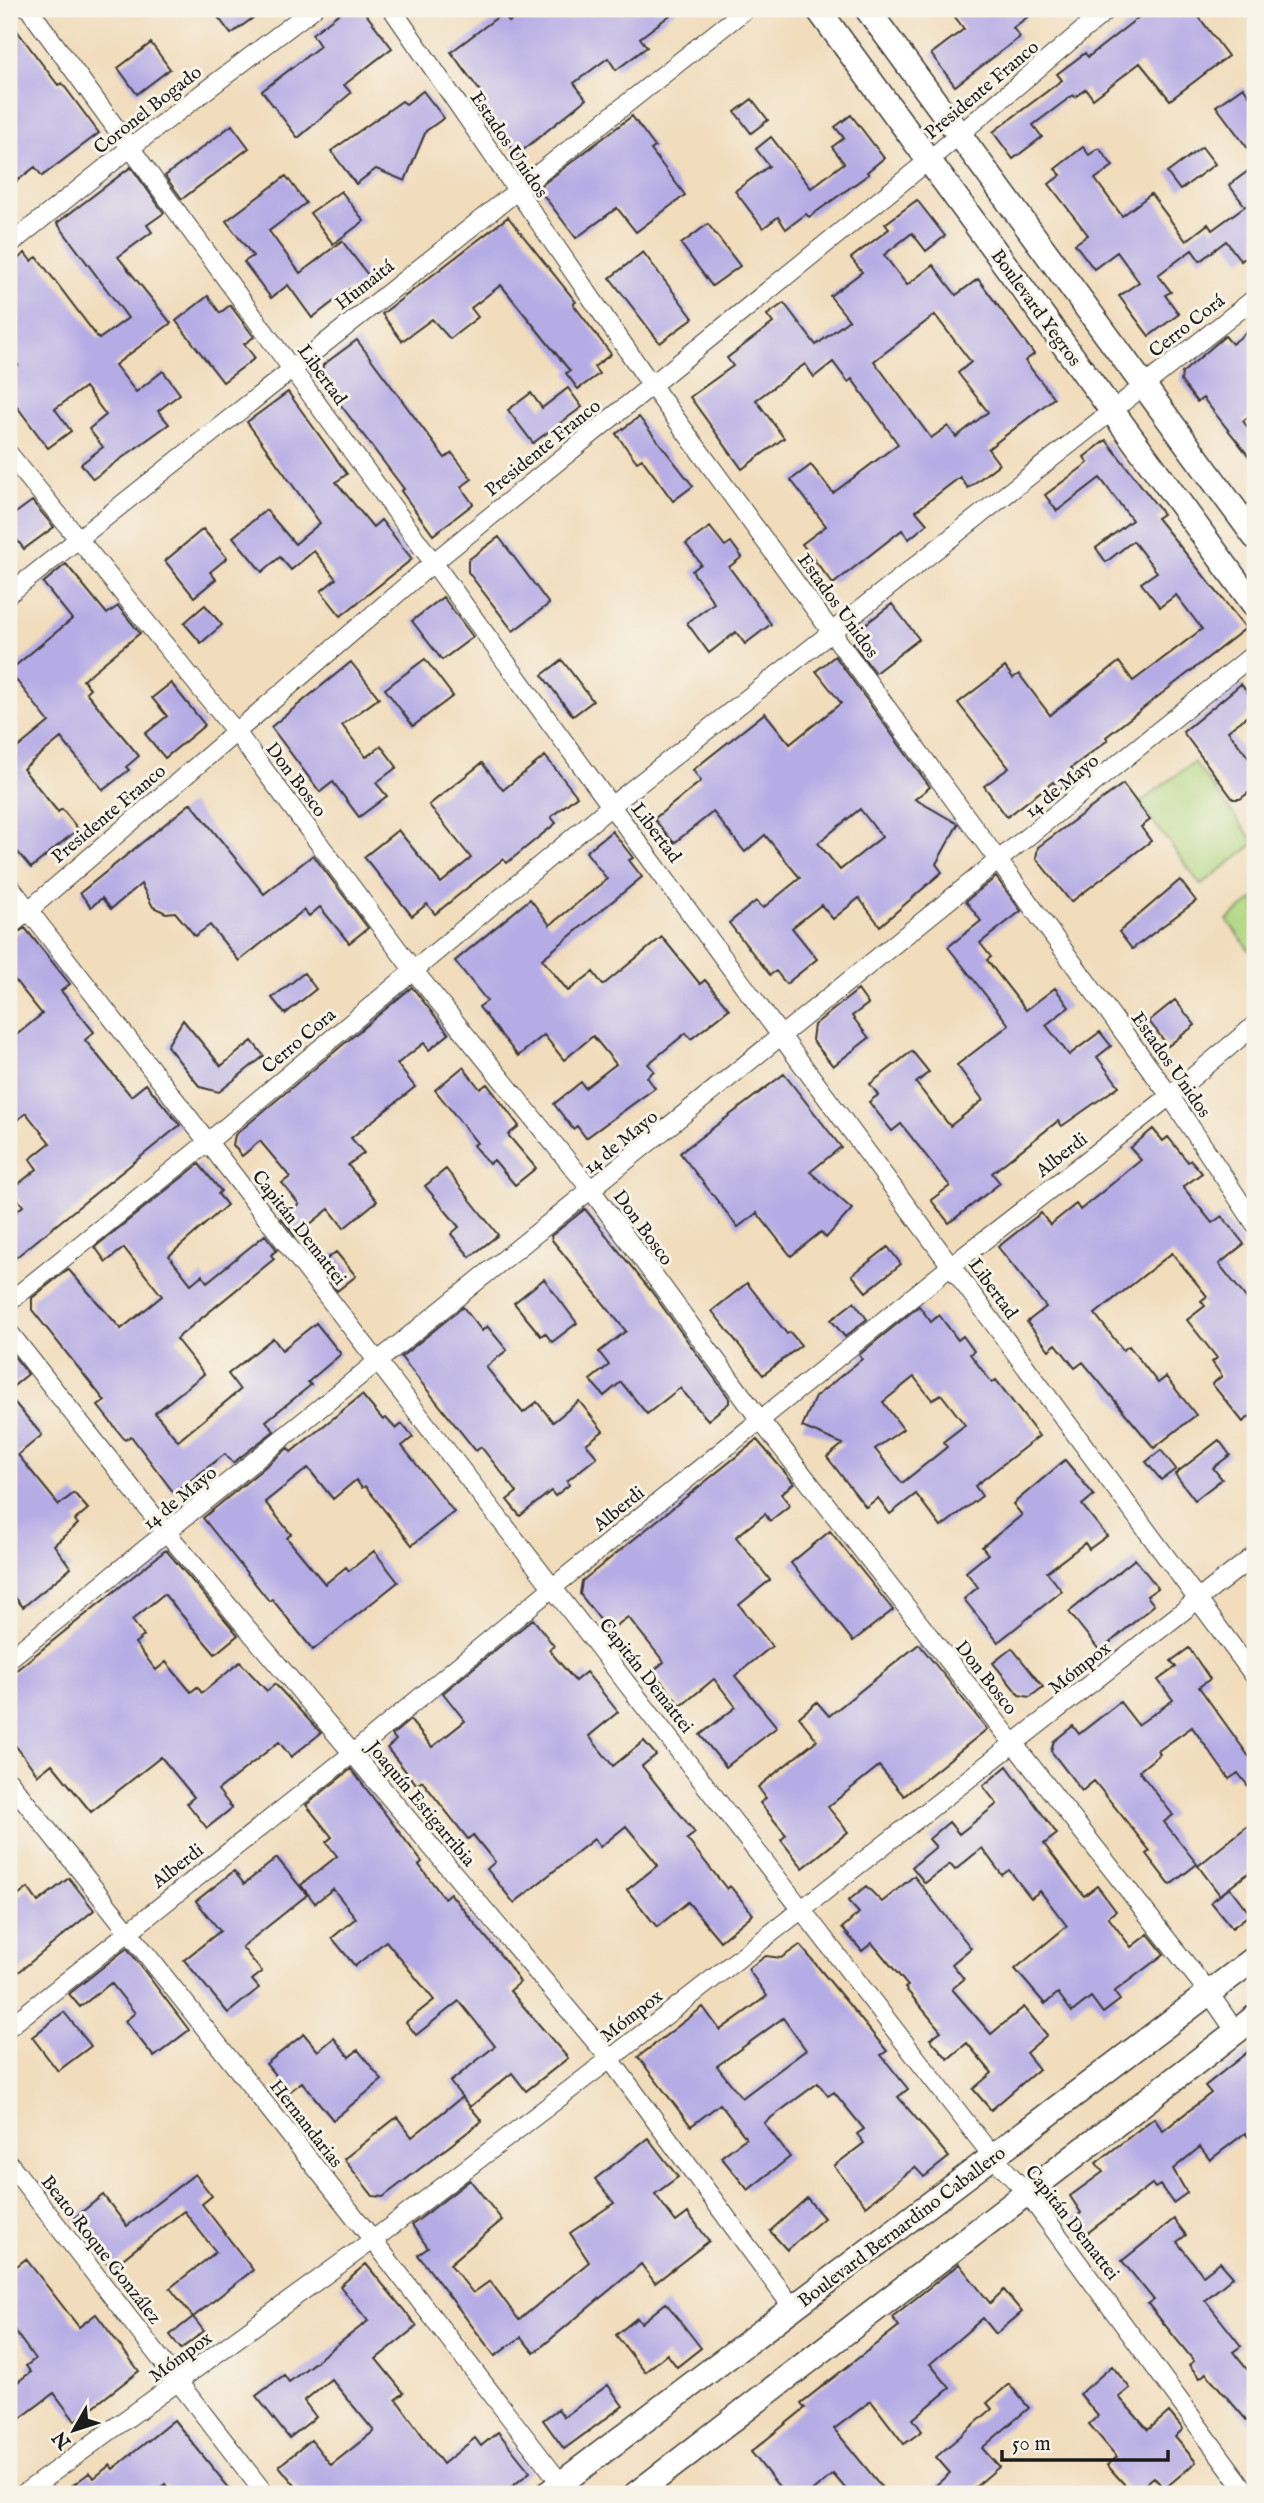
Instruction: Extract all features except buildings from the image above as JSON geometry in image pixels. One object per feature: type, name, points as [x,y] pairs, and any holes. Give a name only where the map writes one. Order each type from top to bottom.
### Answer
[{"type":"main road","name":"Boulevard Yegros","points":[[818,9],[1255,606]]},
{"type":"main road","name":"Boulevard Yegros","points":[[867,9],[1255,537]]},
{"type":"main road","name":"Boulevard Bernardino Caballero","points":[[559,2491],[793,2308],[1255,1958]]},
{"type":"main road","points":[[636,2494],[1246,2024]]},
{"type":"street","name":"Libertad","points":[[29,9],[611,806],[1255,1677]]},
{"type":"street","name":"Coronel Bogado","points":[[9,245],[130,148],[313,9]]},
{"type":"street","name":"Estados Unidos","points":[[392,9],[652,386],[1170,1096],[1255,1224]]},
{"type":"street","name":"Humaitá","points":[[9,594],[746,9]]},
{"type":"street","name":"Presidente Franco","points":[[9,927],[434,562],[929,160],[1108,9]]},
{"type":"street","name":"Cerro Corá","points":[[832,632],[1255,298]]},
{"type":"street","name":"Don Bosco","points":[[9,454],[236,732],[414,971],[592,1191],[760,1420],[1013,1745],[1209,1993],[1246,2024]]},
{"type":"street","name":"Cerro Cora","points":[[9,1302],[208,1142],[611,806],[832,632]]},
{"type":"street","name":"14 de Mayo","points":[[9,1659],[379,1364],[1255,653]]},
{"type":"street","name":"Capitán Demattei","points":[[9,885],[993,2157],[1027,2193],[1248,2494]]},
{"type":"street","name":"Alberdi","points":[[9,2027],[353,1753],[552,1588],[951,1266],[1170,1096],[1255,1025]]},
{"type":"street","name":"Joaquín Estigarribia","points":[[9,1332],[167,1533],[610,2059],[793,2308]]},
{"type":"street","name":"Mómpox","points":[[23,2494],[373,2240],[610,2059],[1255,1555]]},
{"type":"street","name":"Hernandarias","points":[[9,1781],[373,2240],[559,2491]]},
{"type":"street","name":"Beato Roque González","points":[[9,2163],[265,2494]]},
{"type":"green space","points":[[1194,762],[1255,843],[1201,885],[1139,803]]},
{"type":"green space","points":[[1255,898],[1255,958],[1227,920]]}]
